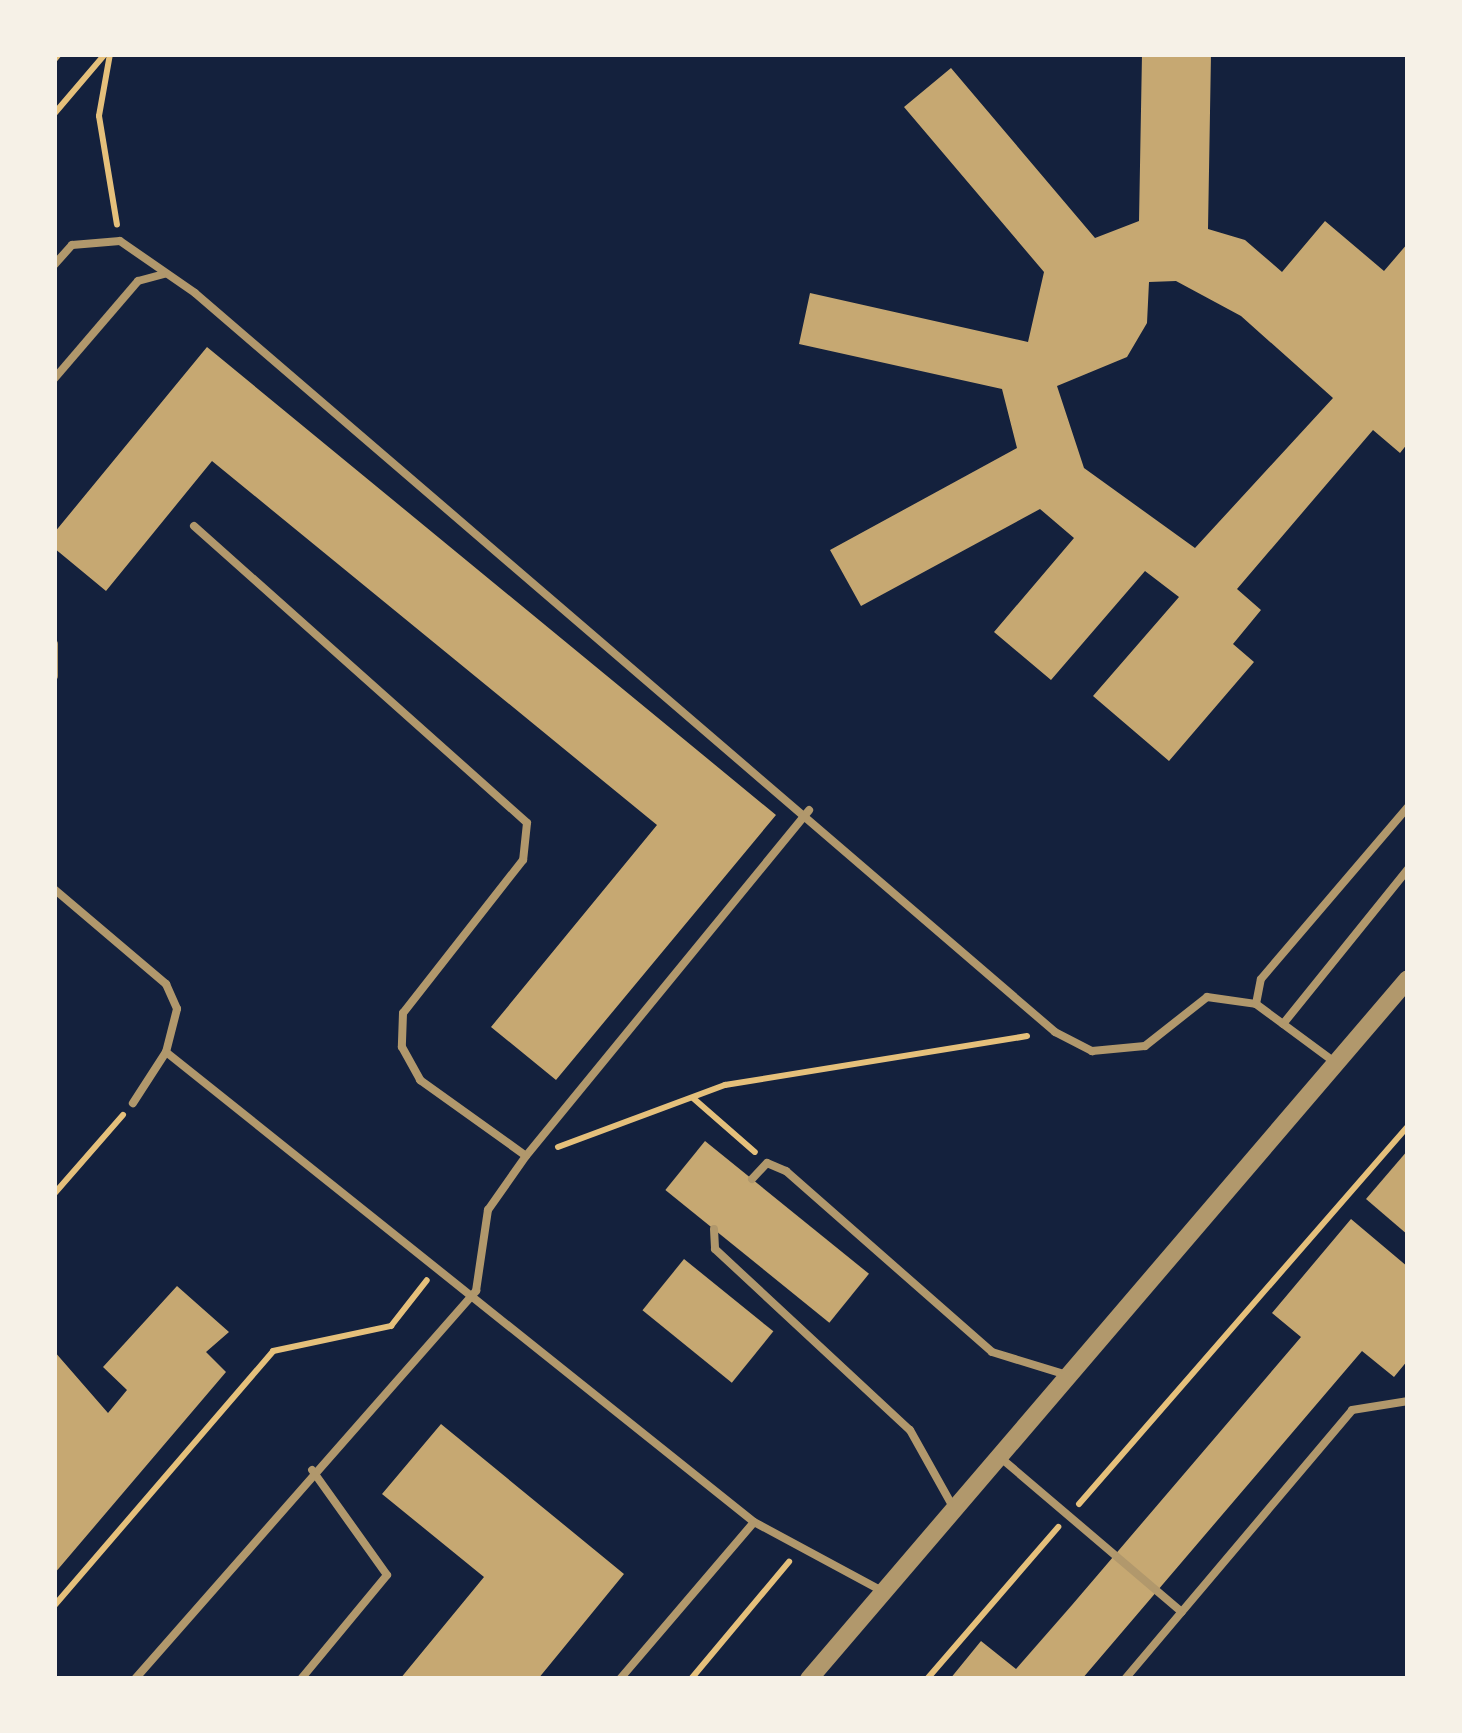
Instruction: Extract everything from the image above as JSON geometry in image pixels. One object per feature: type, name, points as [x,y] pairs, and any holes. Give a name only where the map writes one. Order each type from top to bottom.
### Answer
[{"type":"street","points":[[808,1679],[953,1507],[1075,1376],[1408,980]]},
{"type":"lane","points":[[54,265],[72,245],[120,241],[166,274],[809,810],[1054,1032],[1092,1051],[1145,1046],[1207,998],[1256,1004],[1338,1065]]},
{"type":"lane","points":[[54,380],[138,281],[166,274]]},
{"type":"lane","points":[[194,526],[527,823],[523,860],[403,1013],[402,1047],[420,1080],[526,1156]]},
{"type":"lane","points":[[54,644],[54,676]]},
{"type":"lane","points":[[1256,1004],[1261,979],[1408,807]]},
{"type":"lane","points":[[135,1679],[312,1470],[476,1291],[488,1210],[526,1156],[809,810]]},
{"type":"lane","points":[[1283,1024],[1408,869]]},
{"type":"lane","points":[[54,889],[166,984],[177,1009],[166,1052],[133,1103]]},
{"type":"lane","points":[[166,1052],[441,1263],[754,1522],[883,1592]]},
{"type":"lane","points":[[752,1179],[767,1163],[992,1352],[1075,1376]]},
{"type":"lane","points":[[714,1229],[715,1249],[910,1430],[953,1507]]},
{"type":"lane","points":[[1124,1679],[1352,1411],[1408,1401]]},
{"type":"lane","points":[[1000,1458],[1182,1612]]},
{"type":"lane","points":[[301,1679],[387,1575],[312,1470]]},
{"type":"lane","points":[[620,1679],[754,1522]]},
{"type":"path","points":[[54,113],[108,54]]},
{"type":"path","points":[[108,54],[99,116],[120,241]]},
{"type":"path","points":[[526,1156],[692,1098],[1054,1032]]},
{"type":"path","points":[[692,1098],[767,1163]]},
{"type":"path","points":[[54,1194],[133,1103]]},
{"type":"path","points":[[927,1679],[1408,1126]]},
{"type":"path","points":[[54,1606],[274,1351],[391,1326],[441,1263]]},
{"type":"path","points":[[691,1679],[801,1548]]},
{"type":"building","points":[[1142,54],[1211,54],[1208,229],[1245,240],[1282,272],[1325,221],[1384,271],[1408,243],[1408,443],[1400,453],[1373,430],[1237,589],[1261,610],[1233,644],[1254,662],[1169,761],[1093,696],[1179,597],[1145,571],[1051,680],[994,632],[1074,538],[1040,509],[861,606],[830,550],[1017,448],[1002,389],[799,344],[810,293],[1028,342],[1044,272],[904,107],[951,68],[1095,238],[1139,221]],"holes":[[[1176,281],[1241,316],[1333,398],[1195,548],[1084,468],[1057,386],[1127,357],[1147,323],[1149,282]]]},
{"type":"building","points":[[207,347],[776,815],[556,1080],[491,1027],[657,825],[212,461],[106,591],[54,548],[54,533]]},
{"type":"building","points":[[705,1141],[869,1274],[829,1323],[665,1190]]},
{"type":"building","points":[[1408,1150],[1408,1235],[1366,1199]]},
{"type":"building","points":[[1351,1219],[1408,1267],[1408,1360],[1394,1377],[1362,1351],[1082,1679],[950,1679],[981,1641],[1016,1669],[1072,1605],[1301,1337],[1272,1313]]},
{"type":"building","points":[[684,1259],[773,1331],[732,1383],[642,1310]]},
{"type":"building","points":[[177,1286],[229,1332],[206,1352],[226,1372],[54,1574],[54,1351],[108,1413],[127,1390],[103,1367]]},
{"type":"building","points":[[441,1424],[624,1574],[538,1679],[400,1679],[484,1577],[382,1494]]}]
